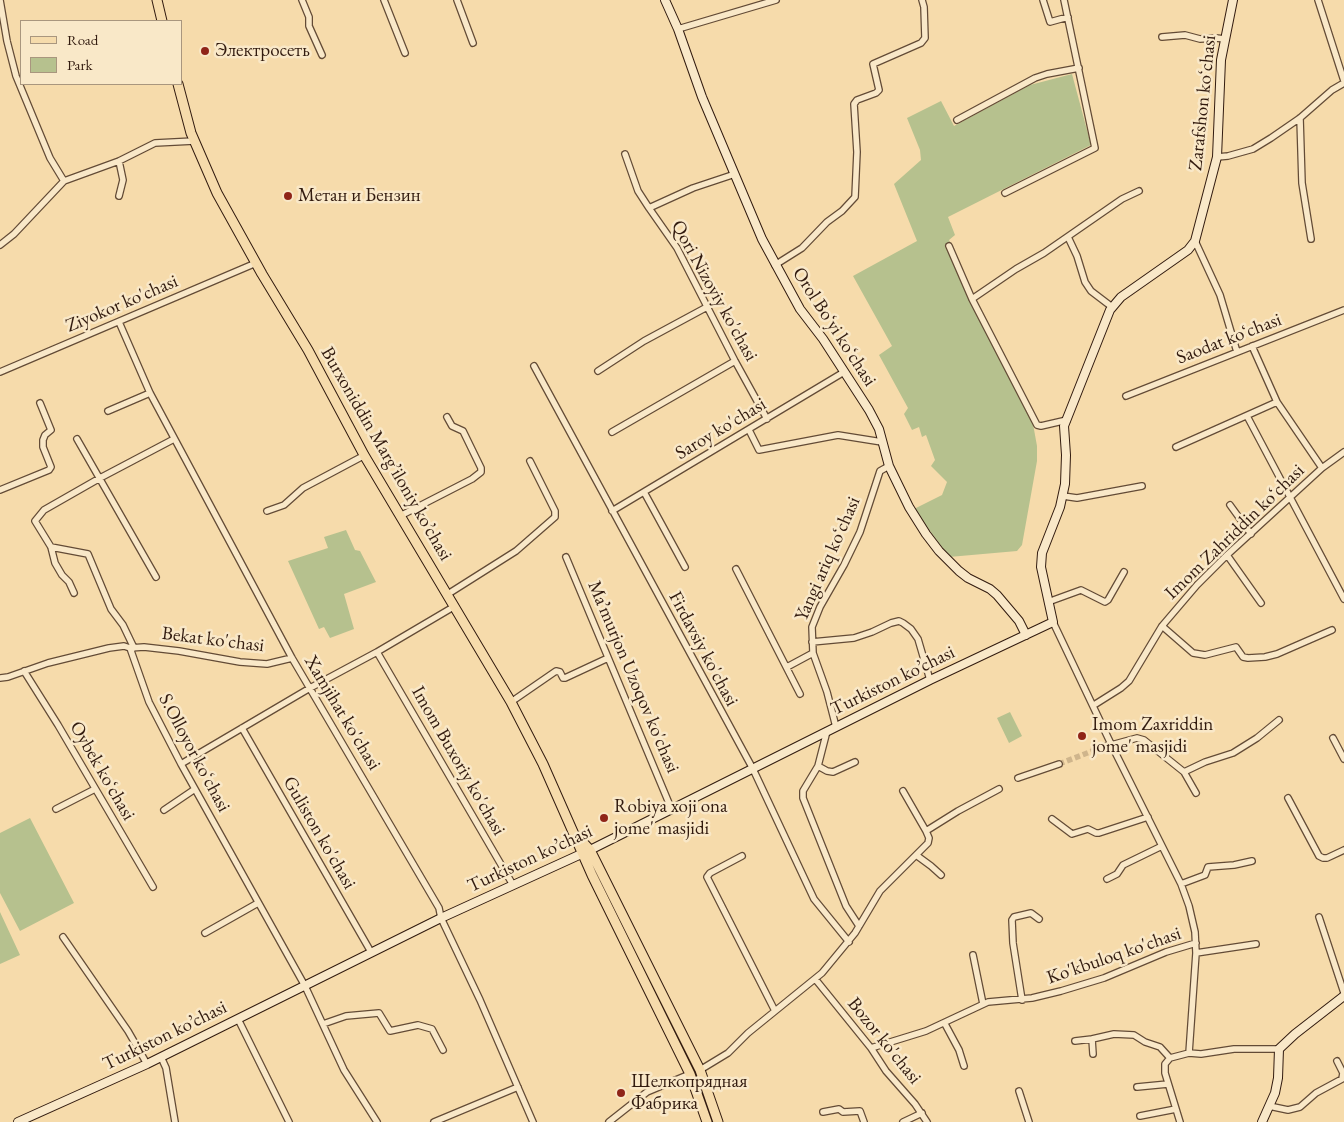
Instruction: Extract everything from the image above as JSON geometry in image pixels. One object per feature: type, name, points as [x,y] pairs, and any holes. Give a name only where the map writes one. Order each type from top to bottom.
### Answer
[{"type":"main road","points":[[157,0],[162,20]]},
{"type":"main road","name":"Orol Boʻyi koʻchasi","points":[[665,0],[678,29],[702,97],[762,239],[800,309],[869,410],[879,429],[888,466],[909,507],[939,551],[963,574],[997,595],[1019,621],[1026,635]]},
{"type":"main road","name":"Zarafshon koʻchasi","points":[[1194,241],[1217,157],[1221,60],[1233,0]]},
{"type":"main road","name":"Burxoniddin Marg’iloniy ko’chasi","points":[[178,85],[191,133],[217,193],[308,350],[400,516],[511,702],[543,764],[576,835],[700,1070],[718,1122]]},
{"type":"main road","points":[[1053,622],[1041,567],[1042,554],[1063,496],[1066,455],[1064,426],[1066,420],[1112,307],[1121,297],[1188,250],[1194,241]]},
{"type":"main road","name":"Turkiston ko’chasi","points":[[18,1122],[147,1064],[441,918],[586,852],[930,680],[1053,622]]},
{"type":"main road","name":"Burxoniddin Marg’iloniy ko’chasi","points":[[586,852],[690,1074],[707,1122]]},
{"type":"main road","points":[[1262,1122],[1278,1078],[1279,1049],[1344,994]]},
{"type":"street","points":[[0,0],[7,41],[16,76],[50,158],[64,181]]},
{"type":"street","points":[[302,0],[309,17],[309,26],[322,55]]},
{"type":"street","points":[[384,0],[404,53]]},
{"type":"street","points":[[456,0],[473,43]]},
{"type":"street","points":[[678,29],[776,0]]},
{"type":"street","points":[[775,265],[802,248],[827,222],[855,198],[857,152],[854,104],[857,100],[874,94],[879,90],[873,64],[921,43],[925,38],[922,0]]},
{"type":"street","points":[[1043,0],[1050,22],[1068,18]]},
{"type":"street","points":[[1005,193],[1095,148],[1064,0]]},
{"type":"street","points":[[1217,157],[1253,149],[1300,118],[1344,82],[1318,0]]},
{"type":"street","points":[[1162,37],[1185,35],[1200,39],[1225,39]]},
{"type":"street","points":[[956,120],[1035,78],[1079,68]]},
{"type":"street","points":[[1300,118],[1302,183],[1311,239]]},
{"type":"street","points":[[0,245],[20,228],[64,181],[119,161],[155,143],[194,140]]},
{"type":"street","points":[[625,154],[638,192],[649,208]]},
{"type":"street","points":[[119,161],[124,180],[119,196]]},
{"type":"street","name":"Qori Nizoyiy ko'chasi","points":[[735,174],[693,188],[649,208],[677,248],[706,307],[767,419]]},
{"type":"street","points":[[972,299],[1139,190]]},
{"type":"street","points":[[1068,237],[1077,256],[1084,282],[1091,291],[1112,307]]},
{"type":"street","points":[[1194,241],[1220,295],[1237,352]]},
{"type":"street","points":[[949,246],[972,299],[1037,425],[1041,426],[1066,420]]},
{"type":"street","name":"Ziyokor ko'chasi","points":[[0,372],[256,263]]},
{"type":"street","points":[[598,371],[644,341],[706,307]]},
{"type":"street","name":"Saodat koʻchasi","points":[[1126,396],[1344,310]]},
{"type":"street","name":"Xamjihat ko'chasi","points":[[120,322],[150,393],[292,658],[439,908],[441,918],[534,1122]]},
{"type":"street","points":[[1252,346],[1277,402],[1322,468]]},
{"type":"street","points":[[612,432],[735,361]]},
{"type":"street","name":"Firdavsiy ko'chasi","points":[[534,366],[753,769],[814,899],[849,942]]},
{"type":"street","name":"Saroy ko'chasi","points":[[612,511],[844,372]]},
{"type":"street","points":[[108,411],[150,393]]},
{"type":"street","points":[[1176,446],[1277,402]]},
{"type":"street","points":[[0,490],[51,468],[43,447],[45,435],[51,430],[40,403]]},
{"type":"street","points":[[400,516],[472,479],[481,472],[481,468],[463,431],[452,426],[447,416]]},
{"type":"street","points":[[1247,416],[1344,599]]},
{"type":"street","points":[[749,430],[759,450],[838,435],[882,442]]},
{"type":"street","points":[[77,439],[156,577]]},
{"type":"street","points":[[74,593],[69,582],[62,576],[55,563],[51,547],[35,521],[44,510],[174,439]]},
{"type":"street","name":"Imom Zahriddin koʻchasi","points":[[1094,705],[1115,692],[1129,680],[1162,626],[1197,585],[1322,468],[1344,452]]},
{"type":"street","points":[[267,511],[284,505],[303,488],[365,455]]},
{"type":"street","points":[[448,594],[516,552],[555,517],[555,511],[530,461]]},
{"type":"street","name":"Yangi ariq koʻchasi","points":[[836,727],[827,692],[813,653],[812,627],[820,607],[854,546],[880,471],[888,466]]},
{"type":"street","points":[[1063,496],[1077,498],[1142,486]]},
{"type":"street","points":[[644,492],[685,567]]},
{"type":"street","points":[[1230,506],[1251,534]]},
{"type":"street","name":"S.Olloyor koʻchasi","points":[[51,547],[88,554],[112,609],[123,625],[149,702],[181,764],[305,986],[344,1070],[377,1122]]},
{"type":"street","points":[[1227,556],[1261,603]]},
{"type":"street","name":"Maʼmurjon Uzoqov ko'chasi","points":[[566,557],[671,808]]},
{"type":"street","points":[[736,569],[800,694]]},
{"type":"street","points":[[1048,602],[1081,590],[1105,602],[1124,572]]},
{"type":"street","points":[[181,764],[455,606]]},
{"type":"street","points":[[812,642],[854,638],[892,622],[899,621],[911,629],[920,644],[930,680]]},
{"type":"street","points":[[1053,622],[1181,884],[1189,906],[1196,943],[1189,1053]]},
{"type":"street","points":[[1162,626],[1193,653],[1205,655],[1236,647],[1243,657],[1248,658],[1264,658],[1277,654],[1332,630]]},
{"type":"street","points":[[0,678],[48,663],[109,648],[124,646],[132,648]]},
{"type":"street","name":"Bekat ko'chasi","points":[[132,648],[144,647],[179,651],[240,662],[266,664],[292,658]]},
{"type":"street","name":"Imom Buxoriy ko'chasi","points":[[377,652],[513,885]]},
{"type":"street","points":[[787,667],[813,653]]},
{"type":"street","points":[[511,702],[556,671],[560,672],[563,678],[565,678],[608,658]]},
{"type":"street","name":"Oybek koʻchasi","points":[[24,671],[153,887]]},
{"type":"street","points":[[1184,772],[1205,762],[1233,753],[1257,738],[1279,720]]},
{"type":"street","name":"Guliston ko'chasi","points":[[242,728],[371,952]]},
{"type":"street","points":[[827,731],[818,766],[803,791],[803,798],[846,906],[860,926]]},
{"type":"street","points":[[1100,748],[1140,738],[1184,772],[1196,793]]},
{"type":"street","points":[[1333,738],[1344,759]]},
{"type":"street","points":[[818,766],[833,772],[855,762]]},
{"type":"street","points":[[1018,778],[1059,764]]},
{"type":"street","points":[[164,810],[195,789]]},
{"type":"street","points":[[926,831],[958,810],[999,789]]},
{"type":"street","points":[[56,809],[95,790]]},
{"type":"street","points":[[700,1070],[728,1053],[748,1033],[816,980],[849,942],[880,892],[929,841],[926,831],[903,791]]},
{"type":"street","points":[[1288,798],[1320,857],[1327,858],[1344,850]]},
{"type":"street","points":[[1052,819],[1072,834],[1088,829],[1096,833],[1148,817]]},
{"type":"street","points":[[1107,879],[1117,874],[1123,865],[1162,846]]},
{"type":"street","points":[[916,855],[941,875]]},
{"type":"street","points":[[742,856],[710,873],[707,877],[775,1011]]},
{"type":"street","points":[[1181,884],[1206,875],[1208,867],[1234,865],[1252,860]]},
{"type":"street","points":[[206,933],[258,903]]},
{"type":"street","points":[[1022,1000],[1011,923],[1014,917],[1031,913],[1039,919]]},
{"type":"street","points":[[1319,917],[1344,994]]},
{"type":"street","points":[[63,936],[128,1031],[147,1064]]},
{"type":"street","name":"Ko'kbuloq ko'chasi","points":[[871,1048],[945,1024],[983,1004],[1042,996],[1104,978],[1166,952],[1196,943]]},
{"type":"street","points":[[1196,953],[1256,944]]},
{"type":"street","points":[[973,955],[983,1004]]},
{"type":"street","name":"Bozor ko'chasi","points":[[816,980],[871,1048],[886,1071],[915,1104],[927,1122]]},
{"type":"street","points":[[323,1024],[346,1016],[379,1013],[390,1031],[418,1025],[432,1029],[442,1050]]},
{"type":"street","points":[[238,1019],[289,1122]]},
{"type":"street","points":[[945,1024],[959,1050],[964,1066]]},
{"type":"street","points":[[1076,1041],[1114,1034],[1134,1035],[1145,1042],[1160,1047],[1170,1058]]},
{"type":"street","points":[[1092,1039],[1094,1054]]},
{"type":"street","points":[[1180,1122],[1165,1073],[1165,1064],[1170,1058],[1189,1053],[1201,1054],[1234,1048],[1279,1049]]},
{"type":"street","points":[[161,1057],[166,1068],[175,1122]]},
{"type":"street","points":[[1269,1106],[1288,1110],[1300,1107],[1316,1093],[1342,1079],[1343,1073],[1336,1061]]},
{"type":"street","points":[[609,1122],[647,1092],[690,1074]]},
{"type":"street","points":[[1137,1087],[1168,1084]]},
{"type":"street","points":[[434,1122],[518,1087]]},
{"type":"street","points":[[1019,1091],[1029,1122]]},
{"type":"street","points":[[823,1112],[839,1109],[843,1112],[860,1111],[864,1122]]},
{"type":"street","points":[[1140,1116],[1176,1109]]},
{"type":"street","points":[[903,1122],[922,1113]]},
{"type":"green space","points":[[1072,74],[1091,145],[948,217],[955,235],[949,240],[999,354],[1033,424],[1037,446],[1037,461],[1022,545],[1017,551],[949,557],[914,509],[942,495],[947,482],[931,466],[935,460],[926,435],[922,437],[919,427],[912,430],[904,414],[908,408],[879,355],[892,346],[853,276],[917,241],[894,184],[921,160],[920,150],[907,118],[941,101],[954,126],[1030,85]]},
{"type":"green space","points":[[346,530],[355,550],[360,551],[376,582],[344,594],[354,629],[330,638],[324,627],[319,629],[288,561],[328,548],[324,537]]},
{"type":"green space","points":[[1010,712],[1022,736],[1009,743],[997,718]]},
{"type":"green space","points":[[30,818],[74,903],[20,931],[0,893],[0,833]]},
{"type":"green space","points":[[0,912],[20,955],[0,964]]},
{"type":"tunnel","points":[[1059,764],[1100,748]]},
{"type":"place","name":"Электросеть","points":[[205,51]]},
{"type":"place","name":"Метан и Бензин","points":[[288,196]]},
{"type":"place","name":"Imom Zaxriddin jome' masjidi","points":[[1082,736]]},
{"type":"place","name":"Robiya xoji ona jome' masjidi","points":[[604,818]]},
{"type":"place","name":"Шелкопрядная Фабрика","points":[[621,1093]]}]
